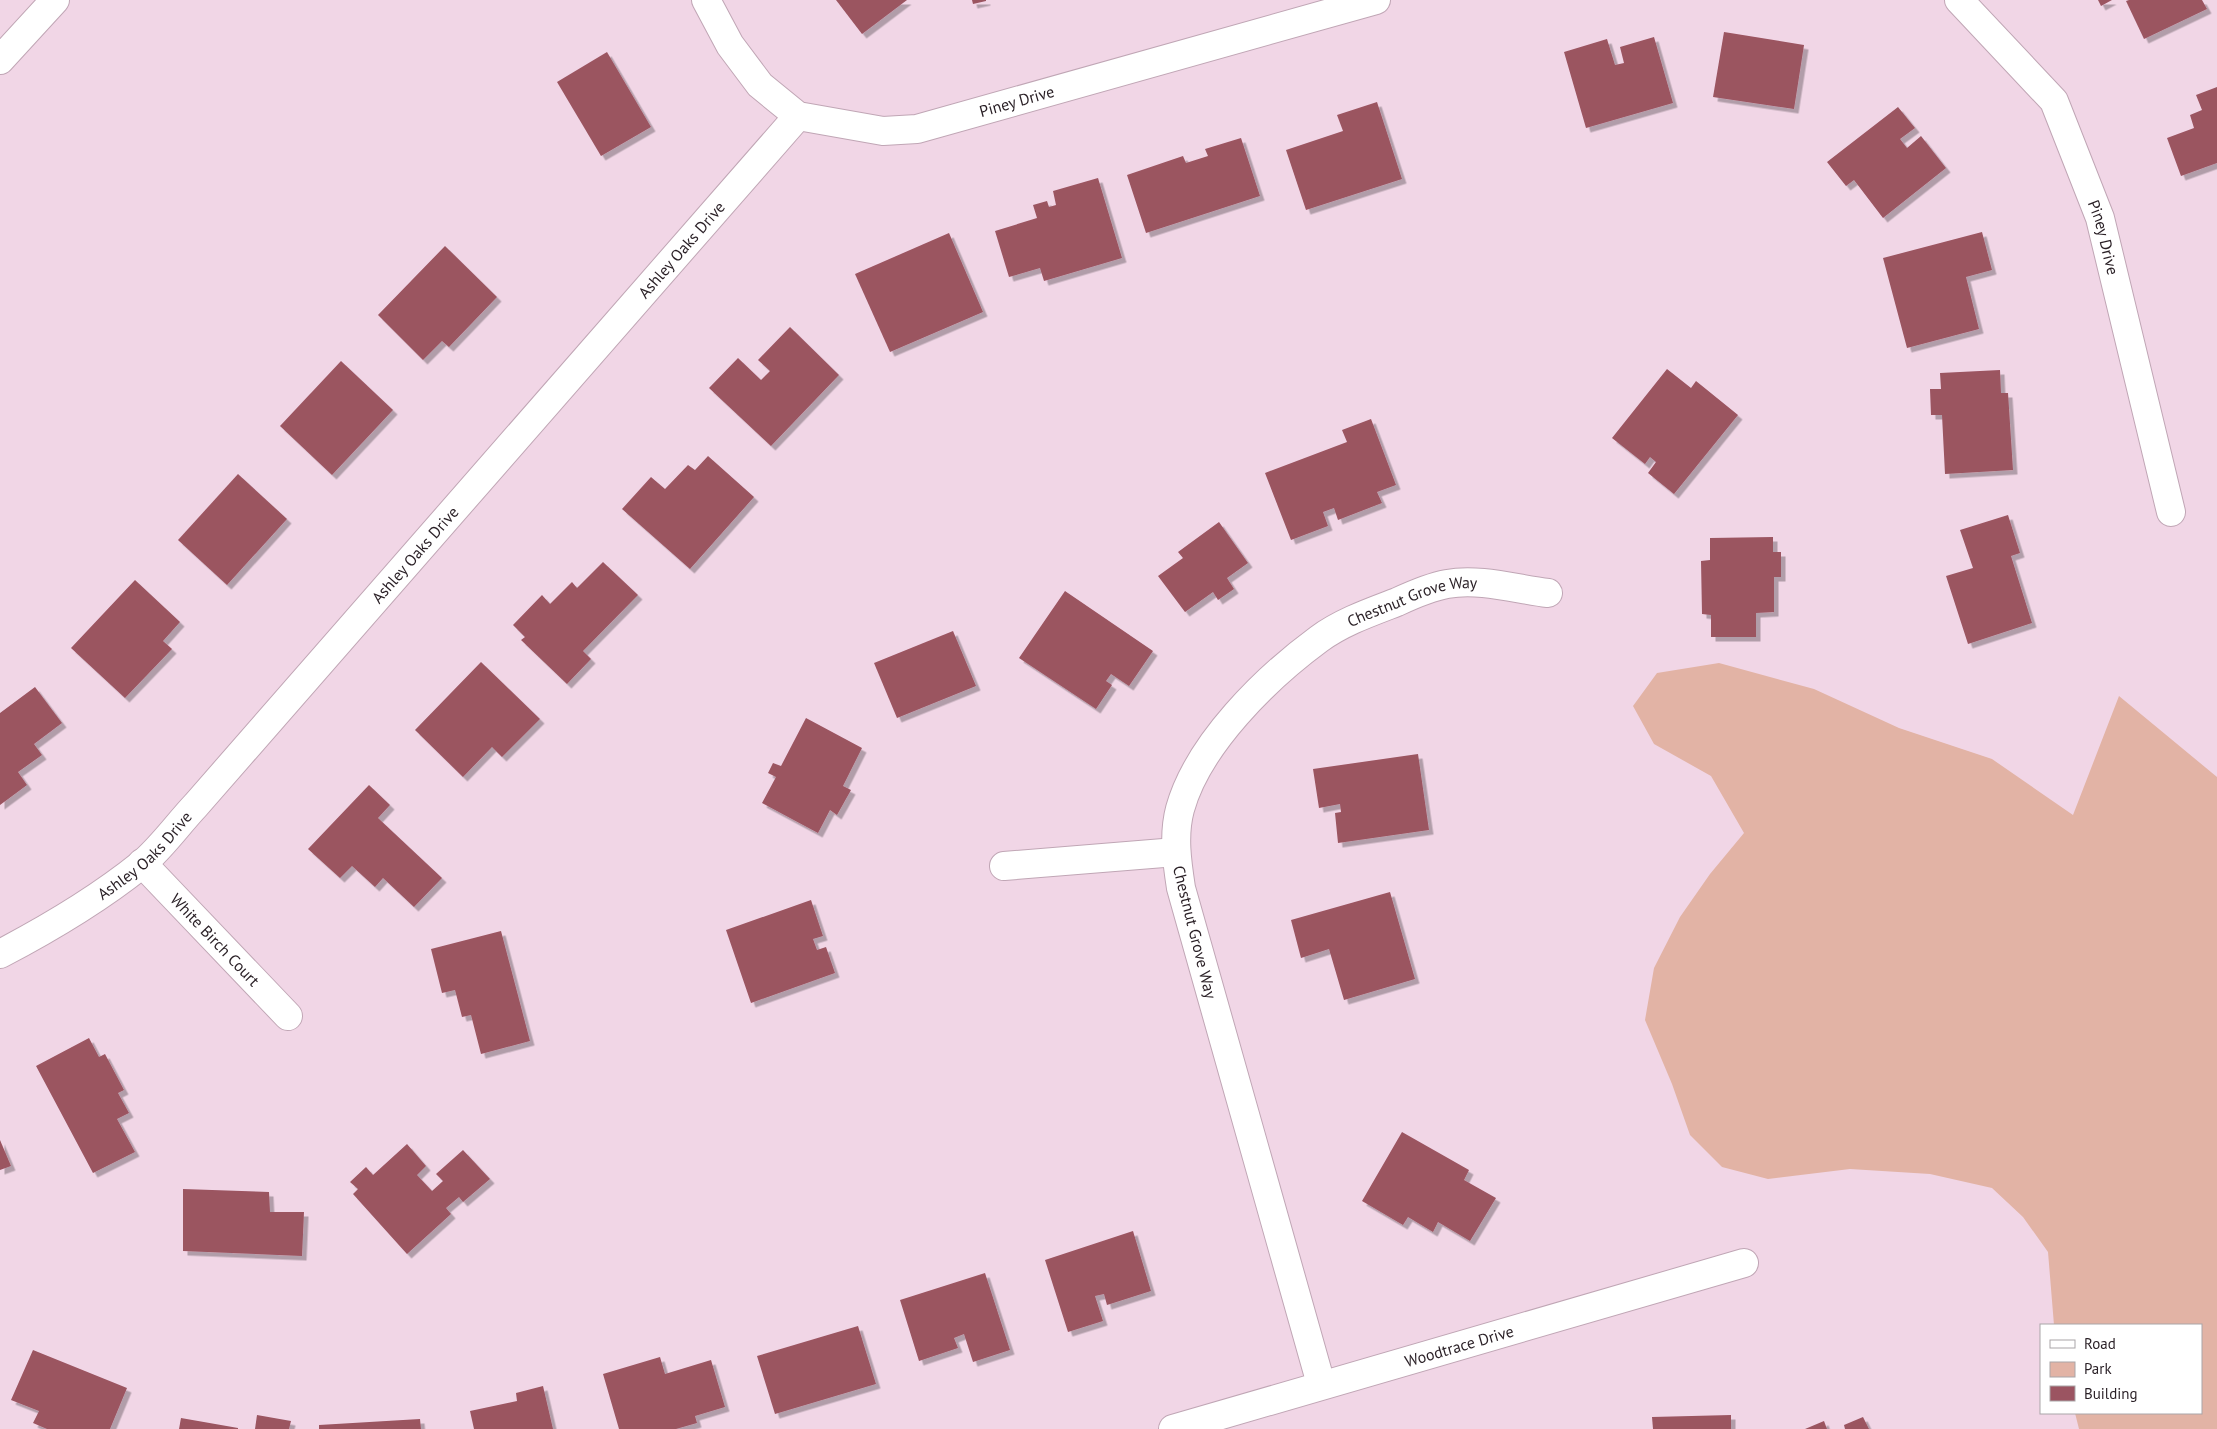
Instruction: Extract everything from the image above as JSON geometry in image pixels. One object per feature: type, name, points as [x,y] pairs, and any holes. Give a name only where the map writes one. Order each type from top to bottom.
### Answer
[{"type":"street","points":[[0,60],[55,0]]},
{"type":"street","name":"Piney Drive","points":[[706,0],[730,45],[760,85],[798,116],[883,131],[917,129],[1376,0]]},
{"type":"street","name":"Piney Drive","points":[[1959,0],[2054,101],[2100,218],[2171,512]]},
{"type":"street","name":"Ashley Oaks Drive","points":[[0,954],[23,942],[96,896],[142,863],[208,791],[798,116]]},
{"type":"street","name":"Chestnut Grove Way","points":[[1321,1384],[1181,888],[1176,852],[1180,811],[1192,778],[1219,733],[1255,695],[1320,639],[1359,617],[1446,584],[1474,583],[1548,593]]},
{"type":"street","points":[[1004,866],[1176,852]]},
{"type":"street","name":"White Birch Court","points":[[142,863],[288,1016]]},
{"type":"street","name":"Woodtrace Drive","points":[[1173,1429],[1321,1384],[1744,1263]]},
{"type":"green space","points":[[1719,663],[1814,689],[1899,728],[1992,759],[2073,815],[2119,696],[2217,777],[2217,1429],[2079,1429],[2075,1414],[2202,1414],[2202,1324],[2054,1324],[2048,1252],[2023,1217],[1992,1188],[1930,1174],[1850,1169],[1768,1179],[1722,1167],[1690,1135],[1672,1084],[1645,1020],[1654,968],[1680,917],[1710,874],[1744,833],[1711,776],[1654,744],[1633,706],[1657,673]]},
{"type":"building","points":[[836,0],[907,0],[862,34]]},
{"type":"building","points":[[972,0],[986,0],[986,1],[973,4]]},
{"type":"building","points":[[2098,0],[2112,0],[2101,6]]},
{"type":"building","points":[[2202,0],[2207,9],[2144,39],[2126,1]]},
{"type":"building","points":[[1724,32],[1804,45],[1794,109],[1713,97]]},
{"type":"building","points":[[1654,37],[1673,103],[1586,128],[1564,52],[1607,39],[1615,65],[1624,63],[1620,47]]},
{"type":"building","points":[[607,52],[651,127],[601,156],[557,82]]},
{"type":"building","points":[[2217,87],[2217,163],[2181,176],[2167,138],[2194,128],[2190,115],[2202,110],[2196,95]]},
{"type":"building","points":[[1377,102],[1402,179],[1306,210],[1286,150],[1343,131],[1337,115]]},
{"type":"building","points":[[1898,107],[1915,128],[1900,139],[1907,148],[1921,136],[1946,168],[1883,218],[1854,180],[1846,186],[1827,162]]},
{"type":"building","points":[[1241,138],[1260,196],[1146,233],[1127,175],[1183,156],[1186,163],[1208,156],[1205,149]]},
{"type":"building","points":[[1098,178],[1122,258],[1044,281],[1040,268],[1009,277],[995,231],[1037,218],[1033,205],[1047,201],[1049,207],[1056,205],[1053,191]]},
{"type":"building","points":[[1982,232],[1992,270],[1966,277],[1979,329],[1907,348],[1883,258]]},
{"type":"building","points":[[949,233],[983,312],[890,352],[855,274]]},
{"type":"building","points":[[445,246],[497,297],[449,347],[442,341],[423,360],[378,315]]},
{"type":"building","points":[[790,327],[839,375],[771,446],[709,388],[738,358],[761,380],[770,371],[758,360]]},
{"type":"building","points":[[341,361],[393,410],[332,475],[280,426]]},
{"type":"building","points":[[1667,369],[1691,388],[1696,381],[1738,415],[1674,494],[1648,473],[1656,462],[1650,457],[1645,464],[1612,438]]},
{"type":"building","points":[[2000,370],[2001,393],[2008,393],[2013,470],[1945,474],[1942,415],[1931,415],[1930,389],[1941,389],[1940,373]]},
{"type":"building","points":[[1371,419],[1396,485],[1377,492],[1382,503],[1338,520],[1334,508],[1323,512],[1328,526],[1291,540],[1265,473],[1347,442],[1342,430]]},
{"type":"building","points":[[708,456],[754,497],[690,569],[622,509],[651,477],[665,489],[688,465],[695,470]]},
{"type":"building","points":[[238,474],[287,519],[227,585],[178,540]]},
{"type":"building","points":[[2008,515],[2020,553],[2011,556],[2032,623],[1968,644],[1946,576],[1973,568],[1960,530]]},
{"type":"building","points":[[1219,522],[1248,563],[1227,578],[1234,589],[1218,600],[1213,592],[1185,612],[1158,576],[1183,558],[1178,552]]},
{"type":"building","points":[[1773,537],[1773,552],[1781,552],[1781,577],[1774,577],[1774,612],[1756,613],[1756,637],[1711,637],[1711,615],[1702,614],[1701,561],[1710,560],[1710,538]]},
{"type":"building","points":[[603,562],[638,595],[583,651],[591,659],[567,684],[521,640],[525,637],[513,625],[542,595],[550,604],[572,582],[577,588]]},
{"type":"building","points":[[135,580],[180,622],[163,641],[172,649],[125,698],[71,648]]},
{"type":"building","points":[[1065,591],[1153,651],[1129,686],[1111,674],[1106,681],[1112,685],[1096,709],[1019,658]]},
{"type":"building","points":[[953,631],[976,686],[897,718],[874,663]]},
{"type":"building","points":[[481,662],[540,719],[502,757],[492,747],[463,777],[415,730]]},
{"type":"building","points":[[35,687],[62,723],[34,744],[42,755],[18,772],[27,785],[0,805],[0,713]]},
{"type":"building","points":[[806,718],[862,748],[843,786],[851,790],[837,815],[830,810],[818,833],[762,803],[776,777],[768,773],[773,763],[781,766]]},
{"type":"building","points":[[1418,754],[1429,830],[1338,843],[1335,813],[1341,812],[1340,804],[1319,808],[1313,769]]},
{"type":"building","points":[[369,785],[390,805],[378,818],[442,878],[414,907],[383,878],[375,887],[352,866],[340,878],[308,849]]},
{"type":"building","points":[[1390,892],[1415,979],[1344,1000],[1329,949],[1301,958],[1291,920]]},
{"type":"building","points":[[811,900],[823,936],[813,939],[817,950],[826,947],[835,973],[751,1003],[726,930]]},
{"type":"building","points":[[501,931],[530,1041],[481,1054],[471,1015],[462,1017],[455,990],[442,993],[431,949]]},
{"type":"building","points":[[89,1038],[99,1057],[105,1054],[124,1090],[118,1093],[129,1113],[117,1119],[135,1152],[93,1173],[36,1066]]},
{"type":"building","points":[[1402,1132],[1469,1170],[1464,1180],[1496,1198],[1470,1241],[1438,1222],[1433,1232],[1408,1217],[1403,1225],[1362,1201]]},
{"type":"building","points":[[0,1140],[11,1166],[0,1170]]},
{"type":"building","points":[[407,1144],[426,1166],[417,1175],[432,1191],[443,1181],[436,1174],[463,1150],[490,1179],[463,1202],[459,1197],[446,1208],[451,1214],[407,1254],[353,1194],[358,1189],[350,1182],[366,1167],[373,1175]]},
{"type":"building","points":[[183,1189],[269,1192],[270,1212],[304,1212],[302,1256],[183,1251]]},
{"type":"building","points":[[1133,1231],[1151,1291],[1107,1305],[1104,1294],[1095,1296],[1103,1321],[1068,1332],[1045,1260]]},
{"type":"building","points":[[985,1273],[1010,1350],[973,1362],[964,1334],[954,1338],[958,1348],[919,1361],[900,1300]]},
{"type":"building","points":[[858,1326],[876,1384],[775,1414],[757,1356]]},
{"type":"building","points":[[33,1350],[127,1388],[110,1429],[47,1429],[33,1423],[39,1411],[11,1400]]},
{"type":"building","points":[[660,1357],[665,1374],[711,1360],[725,1407],[695,1416],[697,1423],[676,1429],[619,1429],[603,1374]]},
{"type":"building","points":[[543,1386],[553,1429],[474,1429],[470,1411],[517,1401],[516,1393]]},
{"type":"building","points":[[257,1415],[291,1421],[289,1429],[255,1429]]},
{"type":"building","points":[[1731,1415],[1731,1429],[1653,1429],[1652,1417]]},
{"type":"building","points":[[1863,1417],[1869,1429],[1845,1429],[1844,1425]]},
{"type":"building","points":[[181,1418],[238,1428],[238,1429],[179,1429]]},
{"type":"building","points":[[420,1419],[421,1429],[319,1429],[319,1425]]},
{"type":"building","points":[[1824,1421],[1827,1429],[1805,1429]]}]
